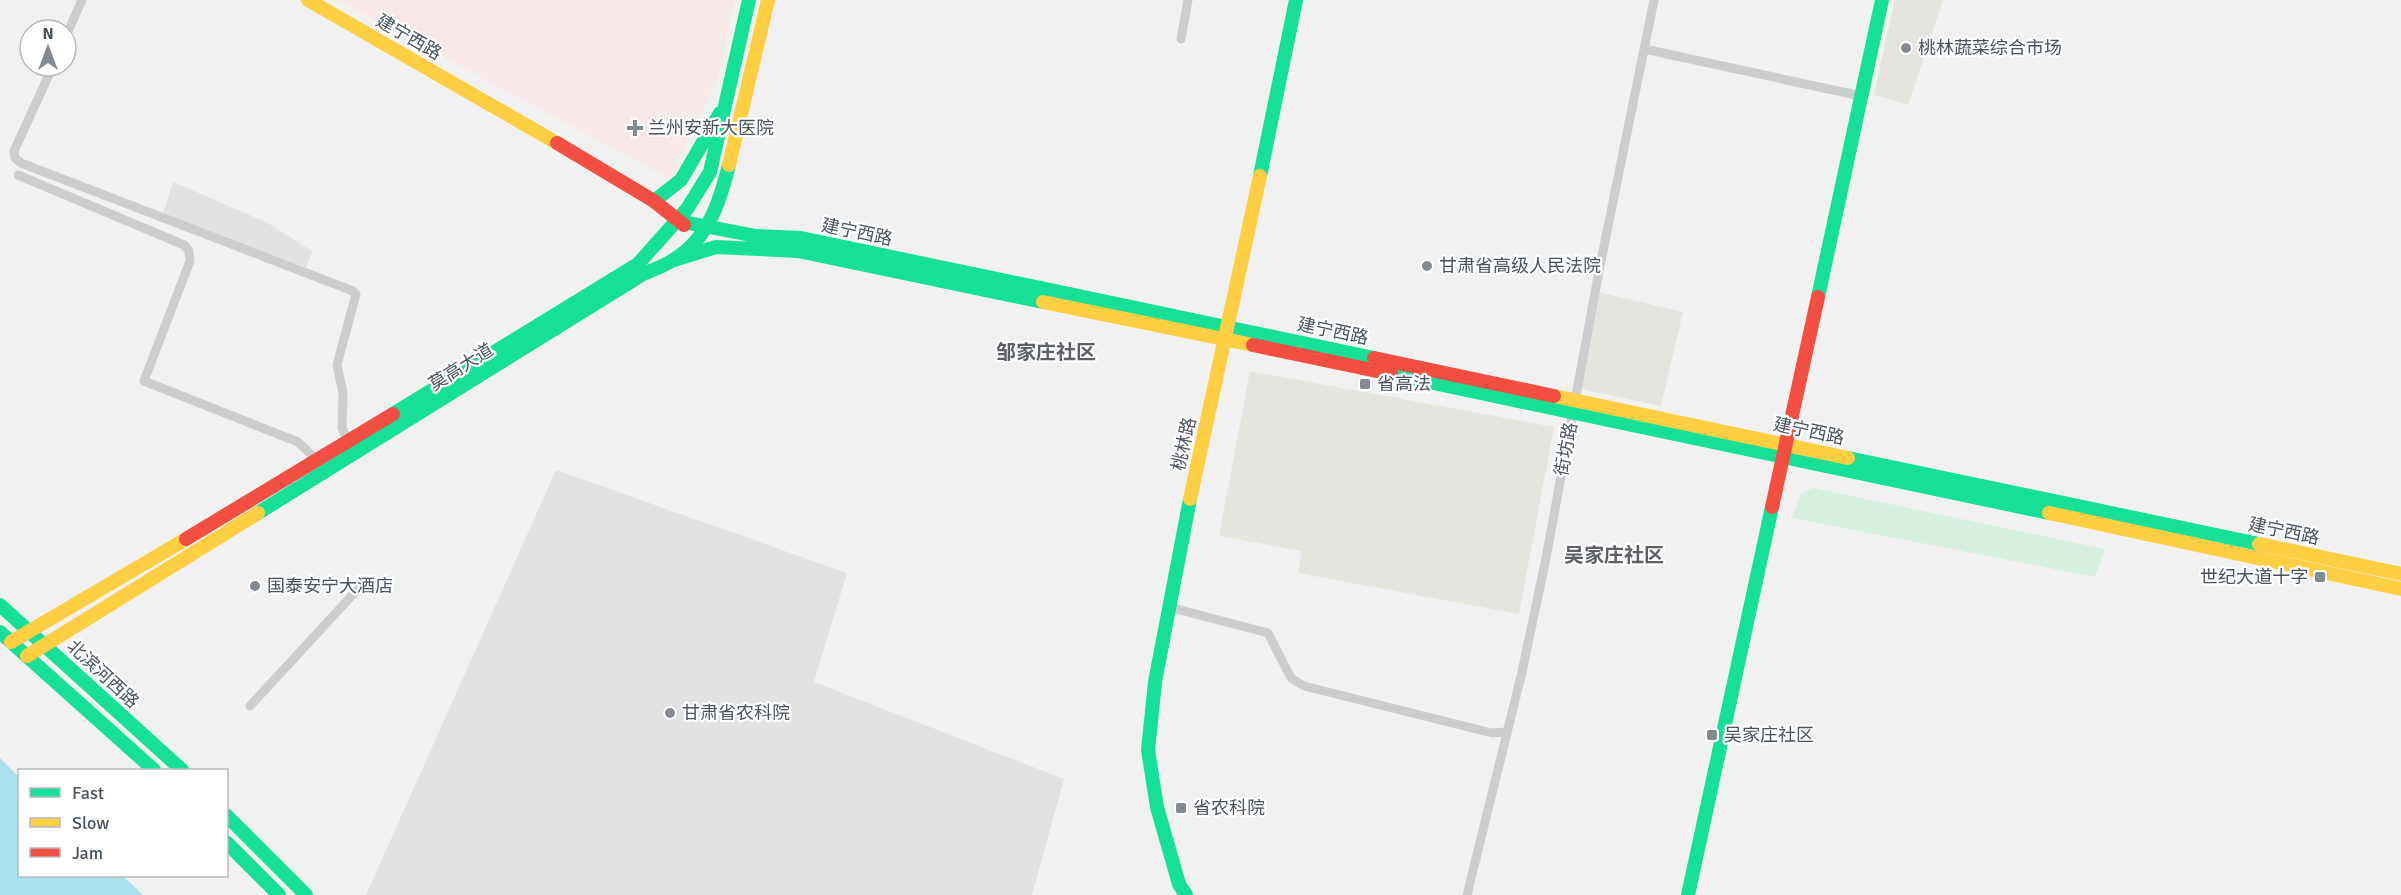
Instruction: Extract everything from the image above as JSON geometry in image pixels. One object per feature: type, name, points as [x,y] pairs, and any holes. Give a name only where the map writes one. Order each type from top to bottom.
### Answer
[{"type":"main road","name":"建宁西路","points":[[308,0],[536,130],[654,201],[678,221],[704,232],[801,238],[1228,333],[1574,406],[2401,574]]},
{"type":"main road","name":"莫高大道","points":[[5,637],[29,630],[317,460],[638,264],[678,221],[702,189],[710,172],[749,0]]},
{"type":"main road","name":"莫高大道","points":[[27,656],[643,274],[674,260],[704,232],[727,181],[768,0]]},
{"type":"main road","name":"桃林路","points":[[1186,895],[1179,884],[1156,807],[1148,750],[1155,682],[1187,513],[1228,333],[1296,0]]},
{"type":"main road","points":[[1688,895],[1882,0]]},
{"type":"main road","points":[[654,201],[681,180],[725,104]]},
{"type":"main road","name":"建宁西路","points":[[704,232],[716,247]]},
{"type":"main road","name":"建宁西路","points":[[674,260],[716,247],[798,251],[1228,333]]},
{"type":"main road","name":"建宁西路","points":[[1785,450],[2401,589]]},
{"type":"main road","name":"北滨河西路","points":[[0,605],[180,769]]},
{"type":"main road","name":"北滨河西路","points":[[5,637],[152,769]]},
{"type":"main road","points":[[228,817],[306,895]]},
{"type":"main road","points":[[228,844],[279,895]]},
{"type":"street","points":[[74,18],[82,0]]},
{"type":"street","points":[[1181,39],[1188,0]]},
{"type":"street","name":"街坊路","points":[[1467,895],[1522,672],[1546,558],[1653,0]]},
{"type":"street","points":[[1644,49],[1861,96]]},
{"type":"street","points":[[48,78],[14,152],[15,158],[21,163],[356,294],[337,365],[343,393],[342,428],[348,441]]},
{"type":"street","points":[[18,175],[184,245],[189,251],[190,261],[144,381],[298,442],[317,460]]},
{"type":"street","points":[[250,706],[358,589]]},
{"type":"street","points":[[1170,607],[1268,633],[1290,678],[1304,686],[1492,733],[1506,732]]},
{"type":"shaded area","name":"兰州安新大医院","points":[[337,0],[735,0],[718,78],[670,179]]},
{"type":"shaded area","name":"桃林蔬菜综合市场","points":[[1895,0],[1943,0],[1908,105],[1874,95]]},
{"type":"shaded area","points":[[173,182],[266,222],[312,251],[306,268],[163,214]]},
{"type":"shaded area","points":[[1598,292],[1683,312],[1661,406],[1577,388]]},
{"type":"shaded area","points":[[1250,371],[1554,427],[1519,614],[1298,573],[1302,551],[1219,536]]},
{"type":"shaded area","name":"甘肃省农科院","points":[[556,470],[847,573],[814,682],[1064,779],[1032,895],[366,895]]},
{"type":"green space","points":[[1813,488],[2105,549],[2095,577],[1792,518],[1801,493]]},
{"type":"water","points":[[0,758],[18,776],[18,877],[124,877],[143,895],[0,895]]},
{"type":"traffic: fast","points":[[393,414],[638,264],[687,209],[710,172],[749,0]]},
{"type":"traffic: fast","points":[[1260,176],[1296,0]]},
{"type":"traffic: fast","points":[[1818,297],[1882,0]]},
{"type":"traffic: fast","points":[[654,201],[681,180],[720,113]]},
{"type":"traffic: fast","points":[[258,513],[643,274],[666,264],[685,252],[704,231],[711,219],[729,165]]},
{"type":"traffic: fast","points":[[678,221],[756,236],[801,238],[1374,358]]},
{"type":"traffic: fast","points":[[674,260],[716,247],[798,251],[1043,302]]},
{"type":"traffic: fast","points":[[1391,374],[2049,513]]},
{"type":"traffic: fast","points":[[1848,458],[2259,544]]},
{"type":"traffic: fast","points":[[1186,895],[1179,884],[1157,807],[1148,750],[1155,682],[1190,499]]},
{"type":"traffic: fast","points":[[1688,895],[1772,507]]},
{"type":"traffic: fast","points":[[0,605],[181,769]]},
{"type":"traffic: fast","points":[[0,632],[153,769]]},
{"type":"traffic: fast","points":[[228,817],[306,895]]},
{"type":"traffic: fast","points":[[228,844],[279,895]]},
{"type":"traffic: slow","points":[[308,0],[557,143]]},
{"type":"traffic: slow","points":[[729,165],[768,0]]},
{"type":"traffic: slow","points":[[1190,499],[1260,176]]},
{"type":"traffic: slow","points":[[1043,302],[1253,345]]},
{"type":"traffic: slow","points":[[1554,396],[1848,458]]},
{"type":"traffic: slow","points":[[27,656],[258,513]]},
{"type":"traffic: slow","points":[[2049,513],[2401,589]]},
{"type":"traffic: slow","points":[[11,642],[186,539]]},
{"type":"traffic: slow","points":[[2259,544],[2401,574]]},
{"type":"traffic: jam","points":[[557,143],[654,201],[684,225]]},
{"type":"traffic: jam","points":[[1772,507],[1818,297]]},
{"type":"traffic: jam","points":[[1253,345],[1391,374]]},
{"type":"traffic: jam","points":[[1374,358],[1554,396]]},
{"type":"traffic: jam","points":[[186,539],[393,414]]},
{"type":"place","name":"桃林蔬菜综合市场","points":[[1906,48]]},
{"type":"place","name":"兰州安新大医院","points":[[635,128]]},
{"type":"place","name":"甘肃省高级人民法院","points":[[1427,266]]},
{"type":"place","name":"省高法","points":[[1365,384]]},
{"type":"place","name":"世纪大道十字","points":[[2320,577]]},
{"type":"place","name":"国泰安宁大酒店","points":[[255,586]]},
{"type":"place","name":"甘肃省农科院","points":[[670,713]]},
{"type":"place","name":"吴家庄社区","points":[[1712,735]]},
{"type":"place","name":"省农科院","points":[[1181,808]]},
{"type":"district","name":"邹家庄社区","points":[[1046,352]]},
{"type":"district","name":"吴家庄社区","points":[[1614,555]]}]
